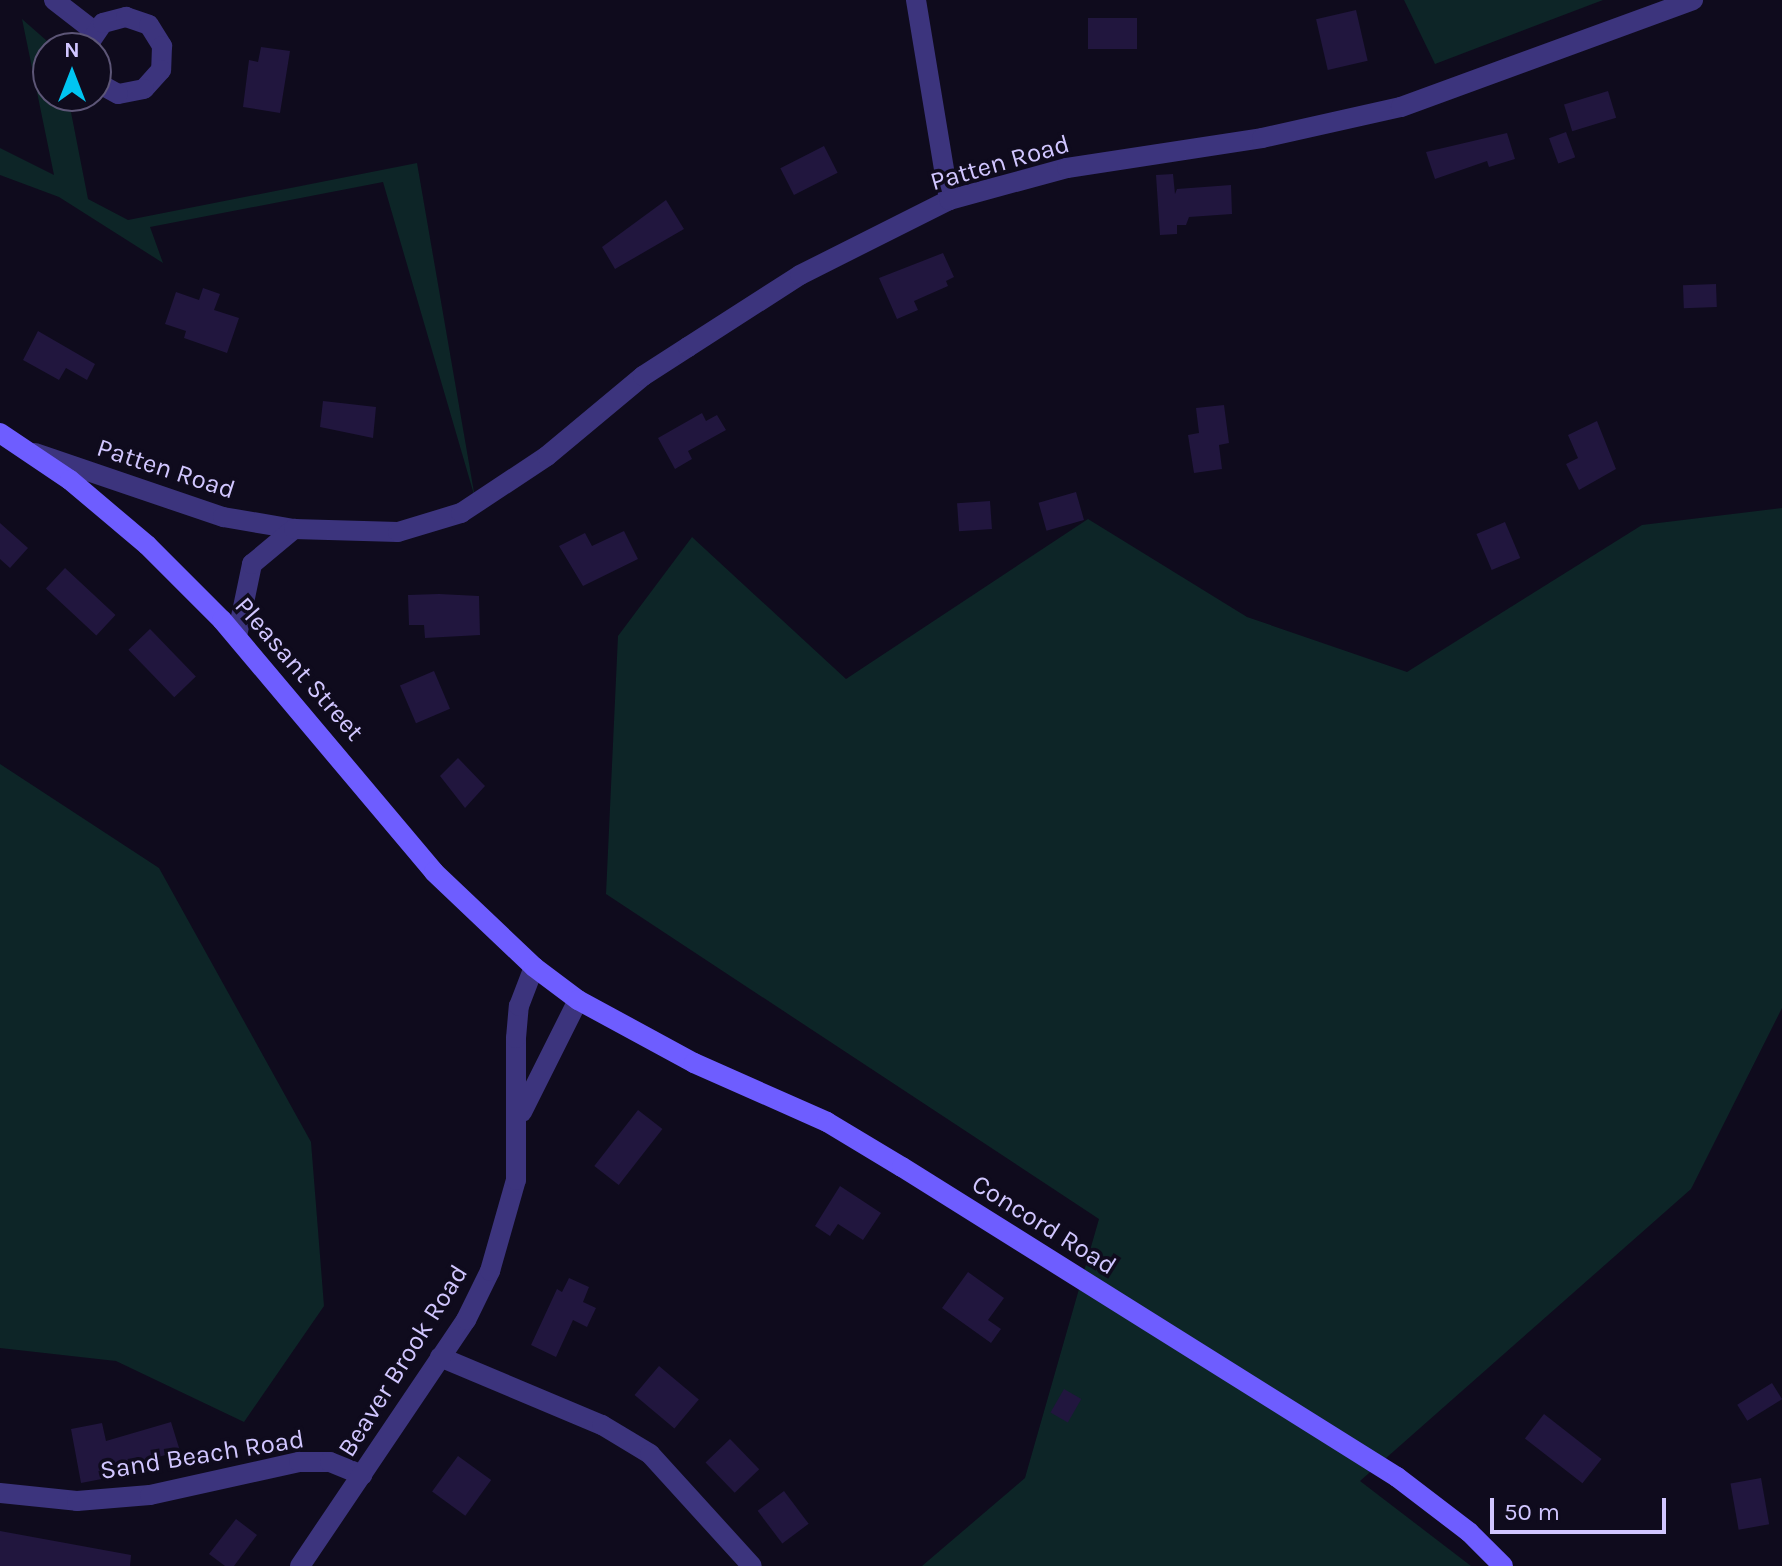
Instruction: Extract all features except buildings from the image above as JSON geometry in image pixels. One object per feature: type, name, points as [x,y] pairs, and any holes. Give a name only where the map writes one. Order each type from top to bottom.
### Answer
[{"type":"main road","name":"Pleasant Street","points":[[0,433],[147,545],[237,636],[434,872],[534,967]]},
{"type":"main road","name":"Concord Road","points":[[534,967],[578,1000],[694,1063],[827,1122],[902,1167],[1397,1477],[1469,1532],[1503,1566]]},
{"type":"street","points":[[54,0],[83,32]]},
{"type":"street","points":[[916,0],[949,200]]},
{"type":"street","name":"Patten Road","points":[[24,449],[223,517],[294,529],[398,532],[461,513],[547,456],[643,376],[800,275],[949,200],[1067,168],[1262,138],[1401,107],[1693,0]]},
{"type":"street","points":[[99,32],[114,18],[138,19],[157,34],[163,58],[155,80],[132,94],[112,91]]},
{"type":"street","points":[[237,636],[252,564],[294,529]]},
{"type":"street","name":"Beaver Brook Road","points":[[300,1566],[440,1357],[490,1271],[516,1180],[519,1006],[534,967]]},
{"type":"street","name":"Beaver Brook Road","points":[[518,1120],[578,1000]]},
{"type":"street","points":[[440,1357],[602,1425],[650,1454],[752,1566]]},
{"type":"street","name":"Sand Beach Road","points":[[0,1493],[77,1501],[150,1495],[299,1462],[330,1462],[363,1475]]},
{"type":"green space","points":[[1404,0],[1603,0],[1435,64]]},
{"type":"green space","points":[[22,19],[37,32],[32,32],[32,68]]},
{"type":"green space","points":[[41,112],[71,112],[88,199],[128,220],[417,163],[475,498],[383,182],[150,227],[163,263],[59,197],[0,175],[0,148],[54,175]]},
{"type":"green space","points":[[1782,508],[1782,1008],[1691,1189],[1360,1481],[1471,1566],[922,1566],[1025,1478],[1099,1219],[606,894],[618,636],[692,537],[846,679],[1088,519],[1247,617],[1407,672],[1642,525]]},
{"type":"green space","points":[[0,764],[159,868],[311,1142],[324,1306],[244,1422],[116,1361],[0,1348]]}]
